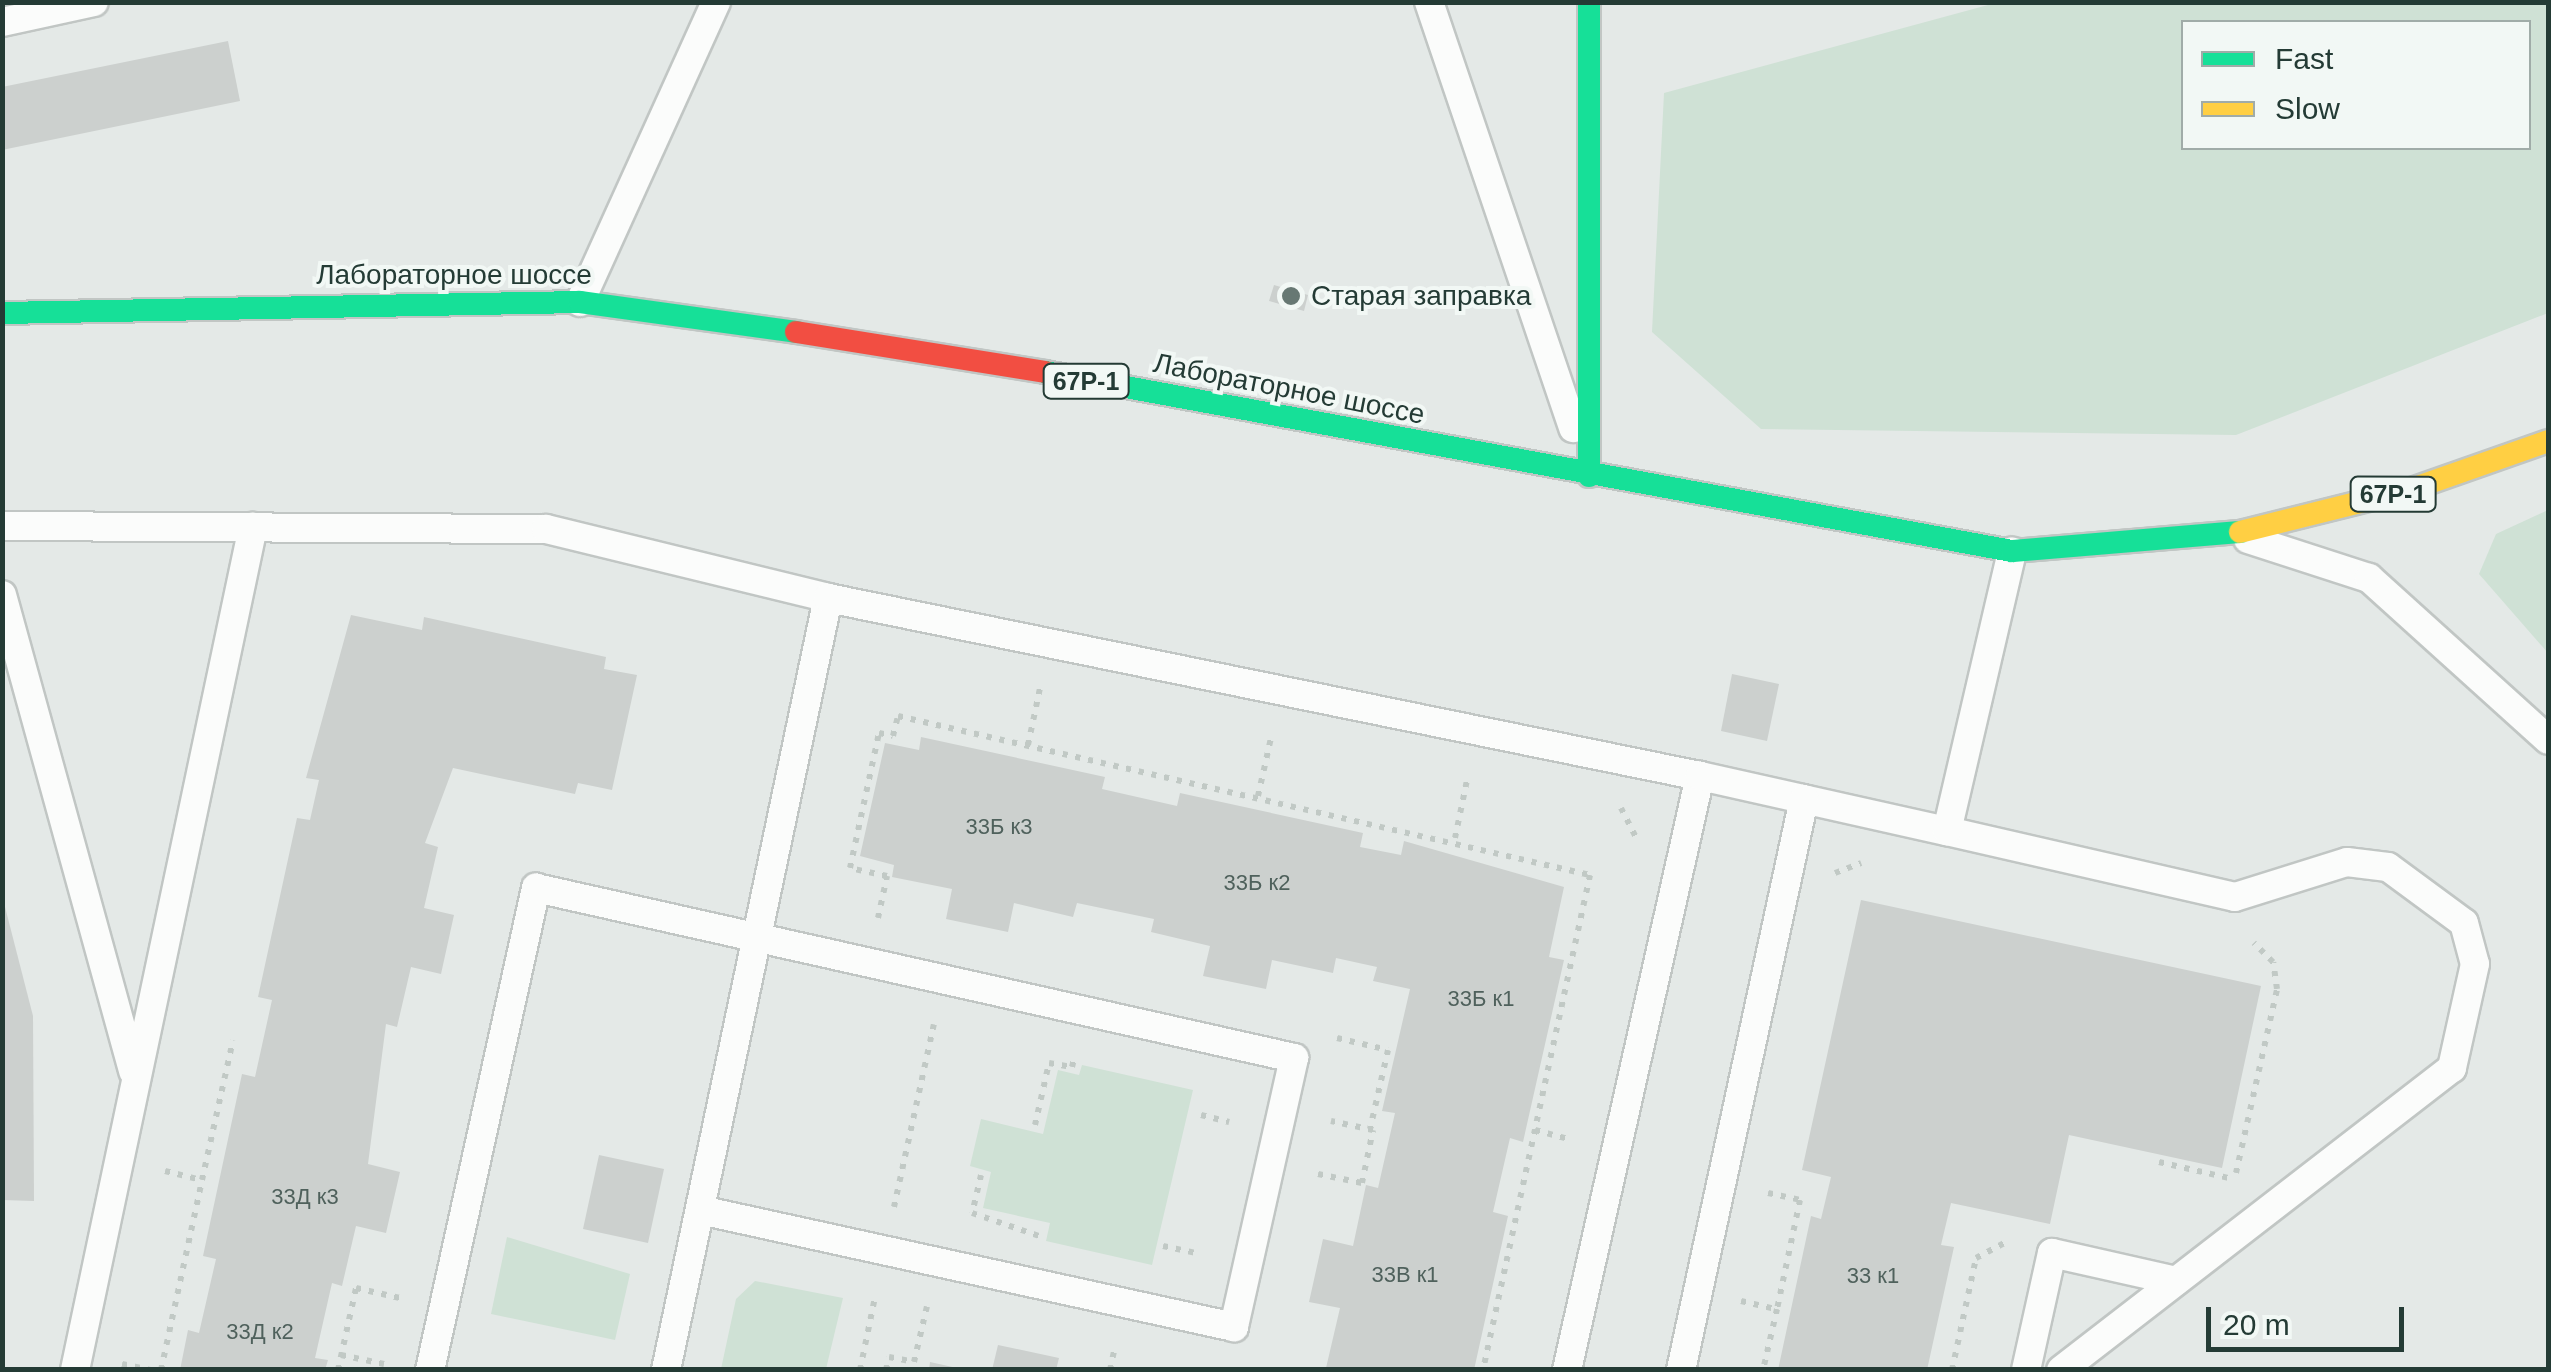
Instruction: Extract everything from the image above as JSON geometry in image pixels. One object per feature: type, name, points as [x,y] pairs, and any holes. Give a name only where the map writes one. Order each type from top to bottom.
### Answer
[{"type":"main road","points":[[1589,2],[1589,476]]},
{"type":"main road","name":"Лабораторное шоссе","points":[[2,313],[580,302],[914,348],[2012,552],[2232,534],[2409,490],[2548,441]]},
{"type":"lane","points":[[2,22],[94,2]]},
{"type":"lane","points":[[580,302],[716,2]]},
{"type":"lane","points":[[1429,2],[1589,476]]},
{"type":"lane","points":[[2,526],[546,529],[828,598],[1700,776],[2235,897],[2347,862],[2388,867],[2464,922],[2475,964],[2452,1068],[2060,1370]]},
{"type":"lane","points":[[75,1370],[253,527]]},
{"type":"lane","points":[[2232,534],[2369,578],[2548,740]]},
{"type":"lane","points":[[1947,831],[2012,552]]},
{"type":"lane","points":[[2,595],[135,1078]]},
{"type":"lane","points":[[666,1370],[828,598]]},
{"type":"lane","points":[[1566,1370],[1700,776]]},
{"type":"lane","points":[[1681,1370],[1804,800]]},
{"type":"lane","points":[[430,1370],[536,888],[1294,1058],[1234,1327],[700,1210]]},
{"type":"lane","points":[[2026,1370],[2052,1253],[2176,1281]]},
{"type":"path","points":[[1028,745],[1042,677]]},
{"type":"path","points":[[890,921],[878,918],[887,876],[850,868],[878,733],[893,736],[898,716],[1455,838],[1590,875],[1483,1370]]},
{"type":"path","points":[[1258,796],[1273,726]]},
{"type":"path","points":[[1455,838],[1469,770]]},
{"type":"path","points":[[1823,886],[1866,861],[1885,865]]},
{"type":"path","points":[[2159,1162],[2234,1179],[2277,989],[2273,962],[2233,937]]},
{"type":"path","points":[[860,1370],[943,980]]},
{"type":"path","points":[[1307,1171],[1362,1183],[1388,1050],[1336,1038]]},
{"type":"path","points":[[1318,1118],[1370,1129]]},
{"type":"path","points":[[1535,1130],[1580,1141]]},
{"type":"path","points":[[161,1370],[202,1180]]},
{"type":"path","points":[[1750,1189],[1800,1200],[1777,1309]]},
{"type":"path","points":[[1952,1370],[1976,1258],[2022,1232]]},
{"type":"path","points":[[338,1370],[356,1288],[408,1299]]},
{"type":"path","points":[[886,1370],[889,1357],[914,1362],[930,1295]]},
{"type":"path","points":[[341,1355],[393,1366]]},
{"type":"green space","points":[[1999,2],[2548,3],[2548,313],[2236,435],[1761,429],[1652,332],[1664,93]]},
{"type":"green space","points":[[2548,510],[2548,653],[2479,574],[2496,534]]},
{"type":"green space","points":[[1082,1065],[1193,1090],[1152,1265],[1046,1241],[1050,1223],[983,1208],[991,1172],[970,1166],[981,1119],[1043,1134],[1058,1070],[1079,1075]]},
{"type":"green space","points":[[507,1237],[630,1274],[615,1340],[491,1314]]},
{"type":"green space","points":[[755,1281],[843,1298],[826,1369],[721,1369],[736,1299]]},
{"type":"building","points":[[228,41],[240,101],[2,150],[2,87]]},
{"type":"building","points":[[1274,285],[1308,295],[1304,311],[1269,301]]},
{"type":"building","points":[[351,615],[422,630],[424,617],[606,657],[604,669],[637,675],[612,790],[578,783],[575,794],[453,768],[425,843],[438,847],[424,908],[454,915],[441,974],[411,967],[397,1027],[386,1024],[368,1164],[400,1172],[386,1233],[356,1226],[342,1286],[332,1283],[315,1358],[328,1360],[325,1370],[180,1370],[188,1330],[199,1333],[216,1259],[203,1256],[242,1074],[255,1077],[272,1000],[258,997],[297,818],[310,820],[319,780],[306,778]]},
{"type":"building","points":[[1732,674],[1779,684],[1767,741],[1721,731]]},
{"type":"building","points":[[921,737],[1105,777],[1102,789],[1177,806],[1180,793],[1363,833],[1360,847],[1401,855],[1404,841],[1564,887],[1549,957],[1564,960],[1523,1142],[1510,1138],[1493,1212],[1508,1216],[1474,1370],[1326,1368],[1340,1308],[1309,1302],[1323,1239],[1353,1246],[1366,1185],[1378,1188],[1395,1113],[1382,1111],[1410,989],[1373,981],[1377,967],[1336,958],[1333,973],[1272,960],[1266,989],[1203,976],[1210,946],[1151,932],[1154,919],[1077,903],[1073,917],[1014,903],[1008,932],[946,919],[952,889],[892,877],[894,865],[860,856],[885,743],[919,750]]},
{"type":"building","points":[[1861,900],[2261,986],[2222,1168],[2069,1135],[2050,1224],[1951,1203],[1941,1245],[1954,1247],[1927,1370],[1778,1370],[1811,1216],[1821,1219],[1831,1177],[1802,1170]]},
{"type":"building","points":[[4,903],[33,1016],[34,1201],[2,1200]]},
{"type":"building","points":[[599,1155],[664,1169],[648,1243],[583,1229]]},
{"type":"building","points":[[998,1345],[1059,1358],[1056,1370],[992,1370]]},
{"type":"building","points":[[930,1362],[957,1368],[957,1370],[929,1370]]},
{"type":"traffic: fast","points":[[1589,2],[1589,476]]},
{"type":"traffic: fast","points":[[2,313],[580,302],[796,332]]},
{"type":"traffic: fast","points":[[1045,372],[2012,551],[2240,532]]},
{"type":"traffic: slow","points":[[2240,532],[2409,490],[2548,441]]},
{"type":"traffic: jam","points":[[796,332],[1045,372]]},
{"type":"place","name":"Старая заправка","points":[[1291,296]]}]
